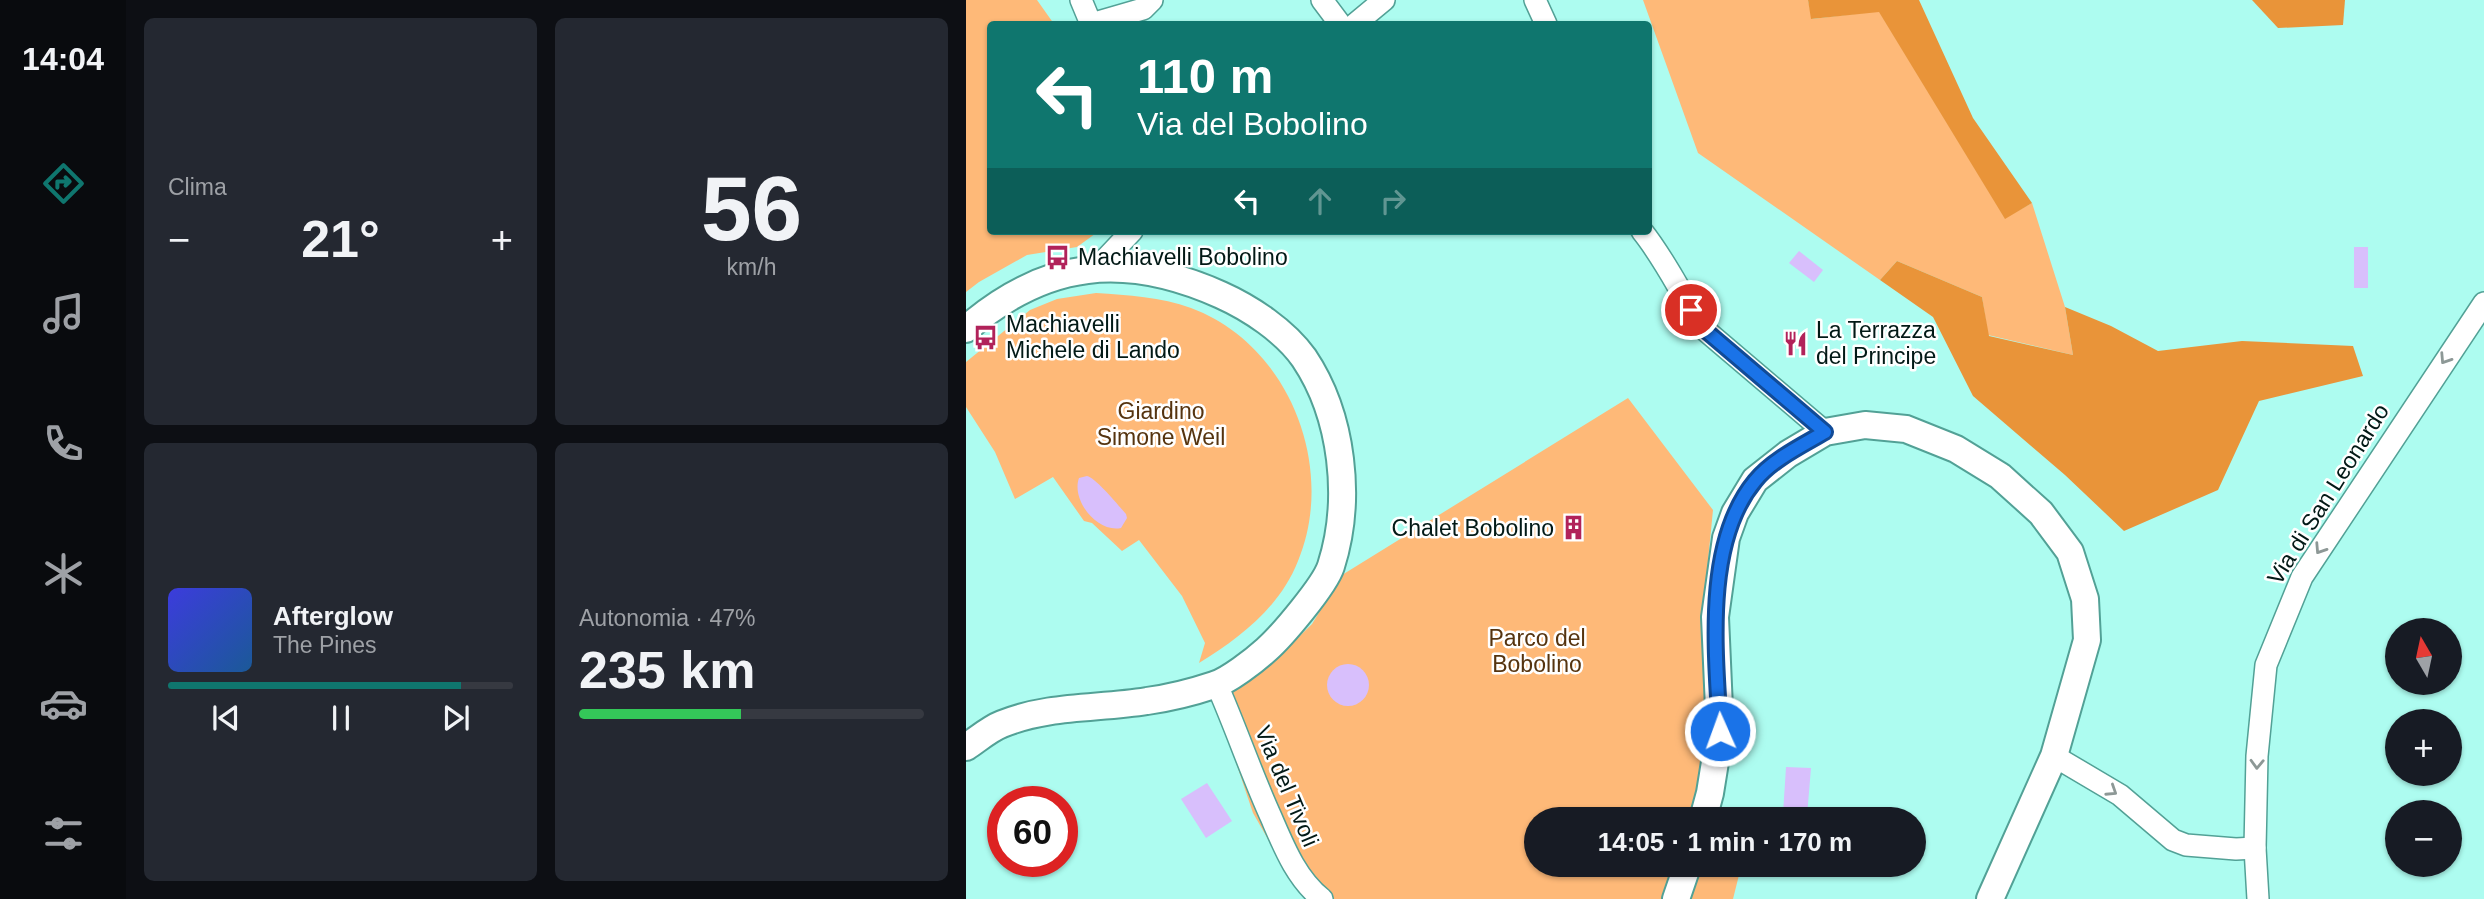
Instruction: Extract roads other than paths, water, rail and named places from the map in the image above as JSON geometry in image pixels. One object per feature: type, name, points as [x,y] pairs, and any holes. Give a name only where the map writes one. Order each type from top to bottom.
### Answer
[{"type":"main road","points":[[966,329],[996,304],[1024,287],[1062,274],[1097,268],[1156,273],[1203,287],[1243,305],[1271,325],[1303,356],[1324,392],[1341,464],[1341,520],[1330,569],[1299,615],[1267,650],[1217,685],[1147,701],[1061,708],[1000,725],[966,747]]},
{"type":"main road","points":[[1706,807],[1720,731],[1715,617],[1726,538],[1734,513],[1755,480],[1788,454],[1825,432],[1864,425],[1906,429],[1956,449],[2000,476],[2041,513],[2070,552],[2085,599],[2087,640],[2054,756],[1990,899]]},
{"type":"main road","points":[[1676,899],[1684,877]]},
{"type":"street","points":[[1081,0],[1090,21]]},
{"type":"street","points":[[1101,21],[1143,9],[1152,0]]},
{"type":"street","points":[[1322,0],[1338,21]]},
{"type":"street","points":[[1359,21],[1384,0]]},
{"type":"street","points":[[1535,0],[1545,21]]},
{"type":"street","points":[[1097,268],[1128,235]]},
{"type":"street","points":[[1645,235],[1671,271],[1705,330],[1825,432]]},
{"type":"street","name":"Via di San Leonardo","points":[[2258,899],[2255,848],[2262,691],[2266,665],[2302,577],[2484,303]]},
{"type":"street","name":"Via del Tivoli","points":[[1217,685],[1291,862],[1310,889],[1322,899]]},
{"type":"street","points":[[2054,756],[2120,796],[2173,840],[2186,845],[2255,848]]},
{"type":"place","name":"Machiavelli Bobolino","points":[[1058,257]]},
{"type":"place","name":"Machiavelli Michele di Lando","points":[[986,337]]},
{"type":"place","name":"La Terrazza del Principe","points":[[1796,343]]},
{"type":"place","name":"Chalet Bobolino","points":[[1574,528]]},
{"type":"park label","name":"Giardino Simone Weil","points":[[1161,424]]},
{"type":"park label","name":"Parco del Bobolino","points":[[1537,651]]}]
